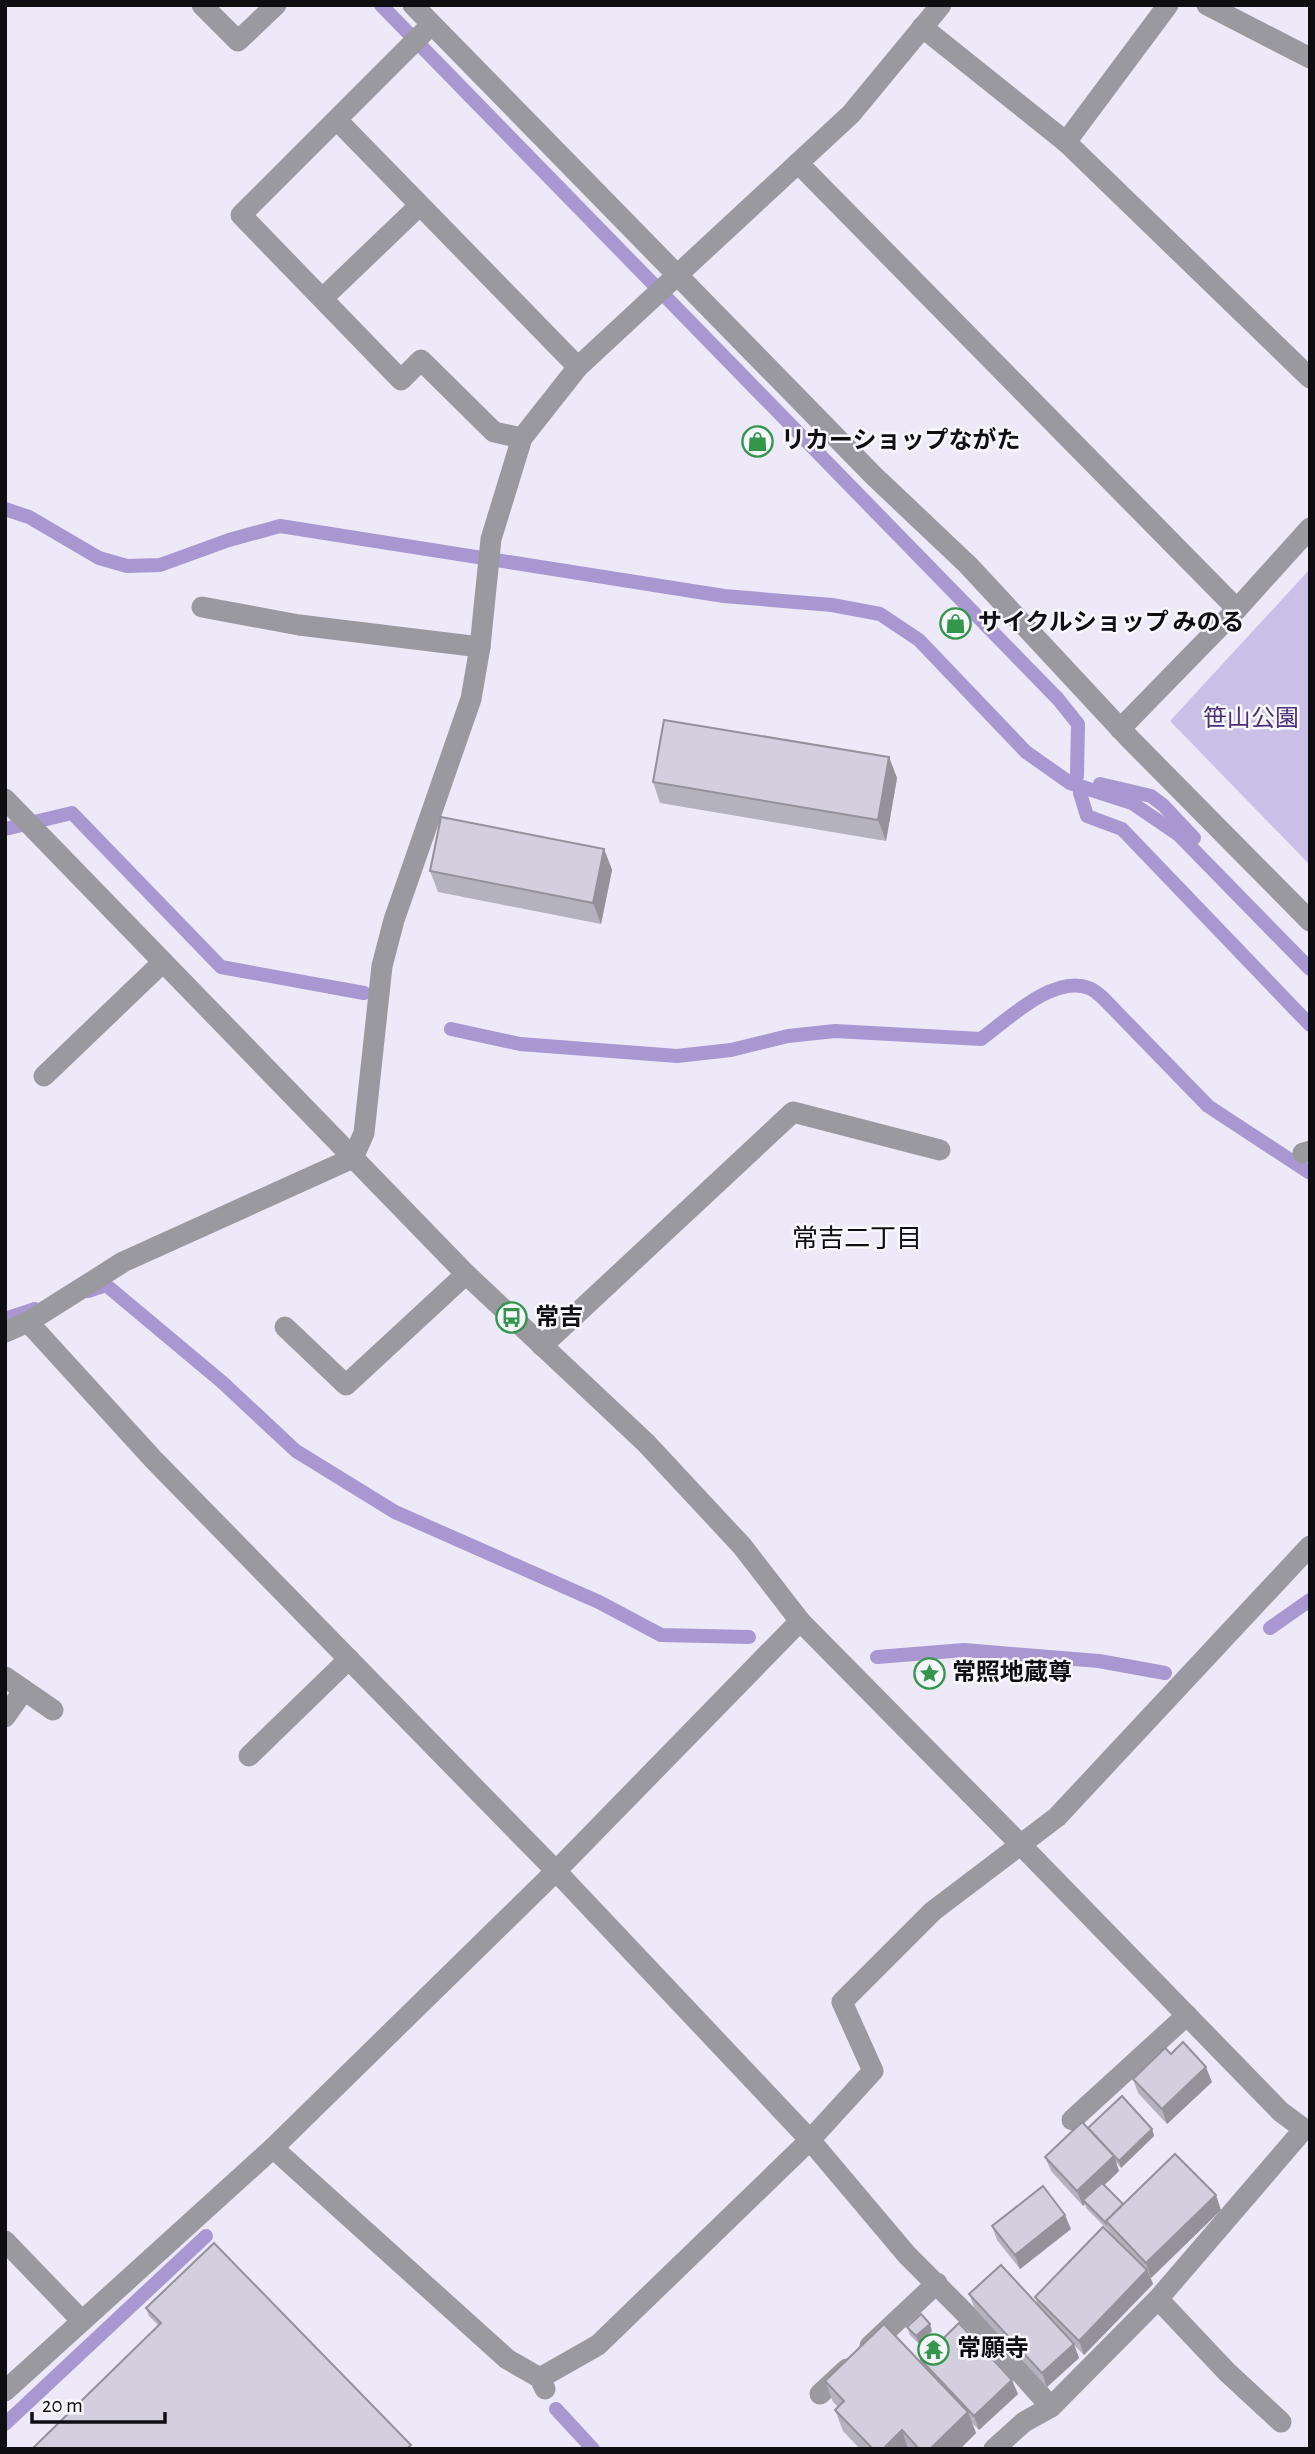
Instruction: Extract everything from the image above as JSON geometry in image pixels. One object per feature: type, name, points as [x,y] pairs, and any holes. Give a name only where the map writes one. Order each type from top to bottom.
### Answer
[{"type":"street","points":[[202,5],[238,41],[276,5]]},
{"type":"street","points":[[413,5],[874,476],[968,565],[1120,729],[1310,921]]},
{"type":"street","points":[[5,1332],[28,1322],[123,1262],[353,1158],[364,1133],[382,966],[394,920],[471,699],[480,647],[491,539],[522,438],[578,367],[851,114],[941,5]]},
{"type":"street","points":[[1066,142],[1168,5]]},
{"type":"street","points":[[1207,5],[1310,58]]},
{"type":"street","points":[[431,25],[241,215],[401,380],[421,360],[494,432],[522,438]]},
{"type":"street","points":[[922,27],[1066,142],[1310,378]]},
{"type":"street","points":[[337,120],[578,367]]},
{"type":"street","points":[[798,163],[1237,610]]},
{"type":"street","points":[[323,298],[419,206]]},
{"type":"street","points":[[1120,729],[1237,610],[1310,528]]},
{"type":"street","points":[[202,607],[299,625],[480,647]]},
{"type":"street","points":[[5,799],[466,1274],[655,1452],[742,1546],[800,1621],[1280,2112],[1307,2129],[1158,2299],[1051,2407],[1024,2422],[994,2449]]},
{"type":"street","points":[[44,1076],[163,962]]},
{"type":"street","points":[[542,1346],[793,1112],[940,1150]]},
{"type":"street","points":[[285,1327],[346,1385],[466,1274]]},
{"type":"street","points":[[28,1322],[153,1459],[556,1871],[810,2140],[907,2255],[937,2283],[1051,2407]]},
{"type":"street","points":[[273,2148],[507,2359],[543,2384],[598,2345],[810,2140],[873,2071],[842,2003],[933,1910],[1057,1817],[1310,1546]]},
{"type":"street","points":[[5,2391],[273,2148],[556,1871],[800,1621]]},
{"type":"street","points":[[249,1756],[349,1659]]},
{"type":"street","points":[[5,1677],[53,1710]]},
{"type":"street","points":[[5,1717],[24,1690]]},
{"type":"street","points":[[1072,2119],[1187,2015]]},
{"type":"street","points":[[5,2241],[82,2321]]},
{"type":"street","points":[[820,2394],[937,2283]]},
{"type":"street","points":[[1158,2299],[1227,2372],[1281,2422]]},
{"type":"green space","name":"笹山公園","points":[[1310,569],[1310,865],[1170,721]]},
{"type":"building","points":[[664,720],[889,757],[878,820],[653,782]]},
{"type":"building","points":[[441,817],[604,849],[593,903],[430,871]]},
{"type":"building","points":[[1183,2042],[1206,2067],[1162,2109],[1133,2079],[1165,2048],[1171,2054]]},
{"type":"building","points":[[1122,2096],[1152,2129],[1119,2161],[1088,2128]]},
{"type":"building","points":[[1082,2122],[1114,2156],[1077,2191],[1045,2157]]},
{"type":"building","points":[[1175,2154],[1216,2195],[1146,2263],[1106,2221]]},
{"type":"building","points":[[1102,2183],[1123,2204],[1106,2223],[1083,2200]]},
{"type":"building","points":[[1043,2186],[1065,2215],[1015,2255],[992,2226]]},
{"type":"building","points":[[1103,2227],[1147,2270],[1079,2341],[1035,2297]]},
{"type":"building","points":[[214,2243],[411,2445],[407,2449],[32,2449],[161,2323],[146,2308]]},
{"type":"building","points":[[1001,2265],[1074,2344],[1042,2373],[969,2294]]},
{"type":"building","points":[[921,2314],[930,2324],[916,2336],[907,2327]]},
{"type":"building","points":[[959,2323],[1012,2380],[974,2416],[921,2360]]},
{"type":"building","points":[[884,2324],[968,2412],[930,2449],[919,2449],[902,2430],[883,2449],[873,2449],[835,2410],[844,2401],[825,2381]]},
{"type":"waterway","points":[[381,5],[1058,699],[1078,724],[1077,776]]},
{"type":"waterway","points":[[5,509],[29,517],[99,558],[127,566],[160,565],[229,540],[280,526],[724,596],[832,605],[880,614],[919,640],[1026,752],[1070,783],[1132,803],[1179,835],[1310,969]]},
{"type":"waterway","points":[[1100,784],[1151,796],[1194,838]]},
{"type":"waterway","points":[[1080,793],[1087,816],[1122,829],[1310,1025]]},
{"type":"waterway","points":[[5,829],[72,813],[221,967],[364,993]]},
{"type":"waterway","points":[[451,1029],[520,1044],[677,1056],[731,1050],[788,1036],[835,1031],[981,1039],[1032,1001],[1061,987],[1075,985],[1091,989],[1102,997],[1208,1106],[1310,1173]]},
{"type":"waterway","points":[[88,1291],[106,1285],[222,1382],[296,1451],[395,1512],[599,1602],[661,1635],[749,1637]]},
{"type":"waterway","points":[[5,1319],[35,1309]]},
{"type":"waterway","points":[[1270,1628],[1310,1600]]},
{"type":"waterway","points":[[877,1657],[964,1650],[1099,1661],[1165,1673]]},
{"type":"waterway","points":[[5,2424],[206,2236]]},
{"type":"waterway","points":[[556,2409],[593,2449]]},
{"type":"place","name":"リカーショップながた","points":[[758,441]]},
{"type":"place","name":"サイクルショップ みのる","points":[[955,623]]},
{"type":"place","name":"常吉","points":[[512,1318]]},
{"type":"place","name":"常照地蔵尊","points":[[929,1673]]},
{"type":"place","name":"常願寺","points":[[934,2349]]},
{"type":"district","name":"常吉二丁目","points":[[857,1239]]}]
